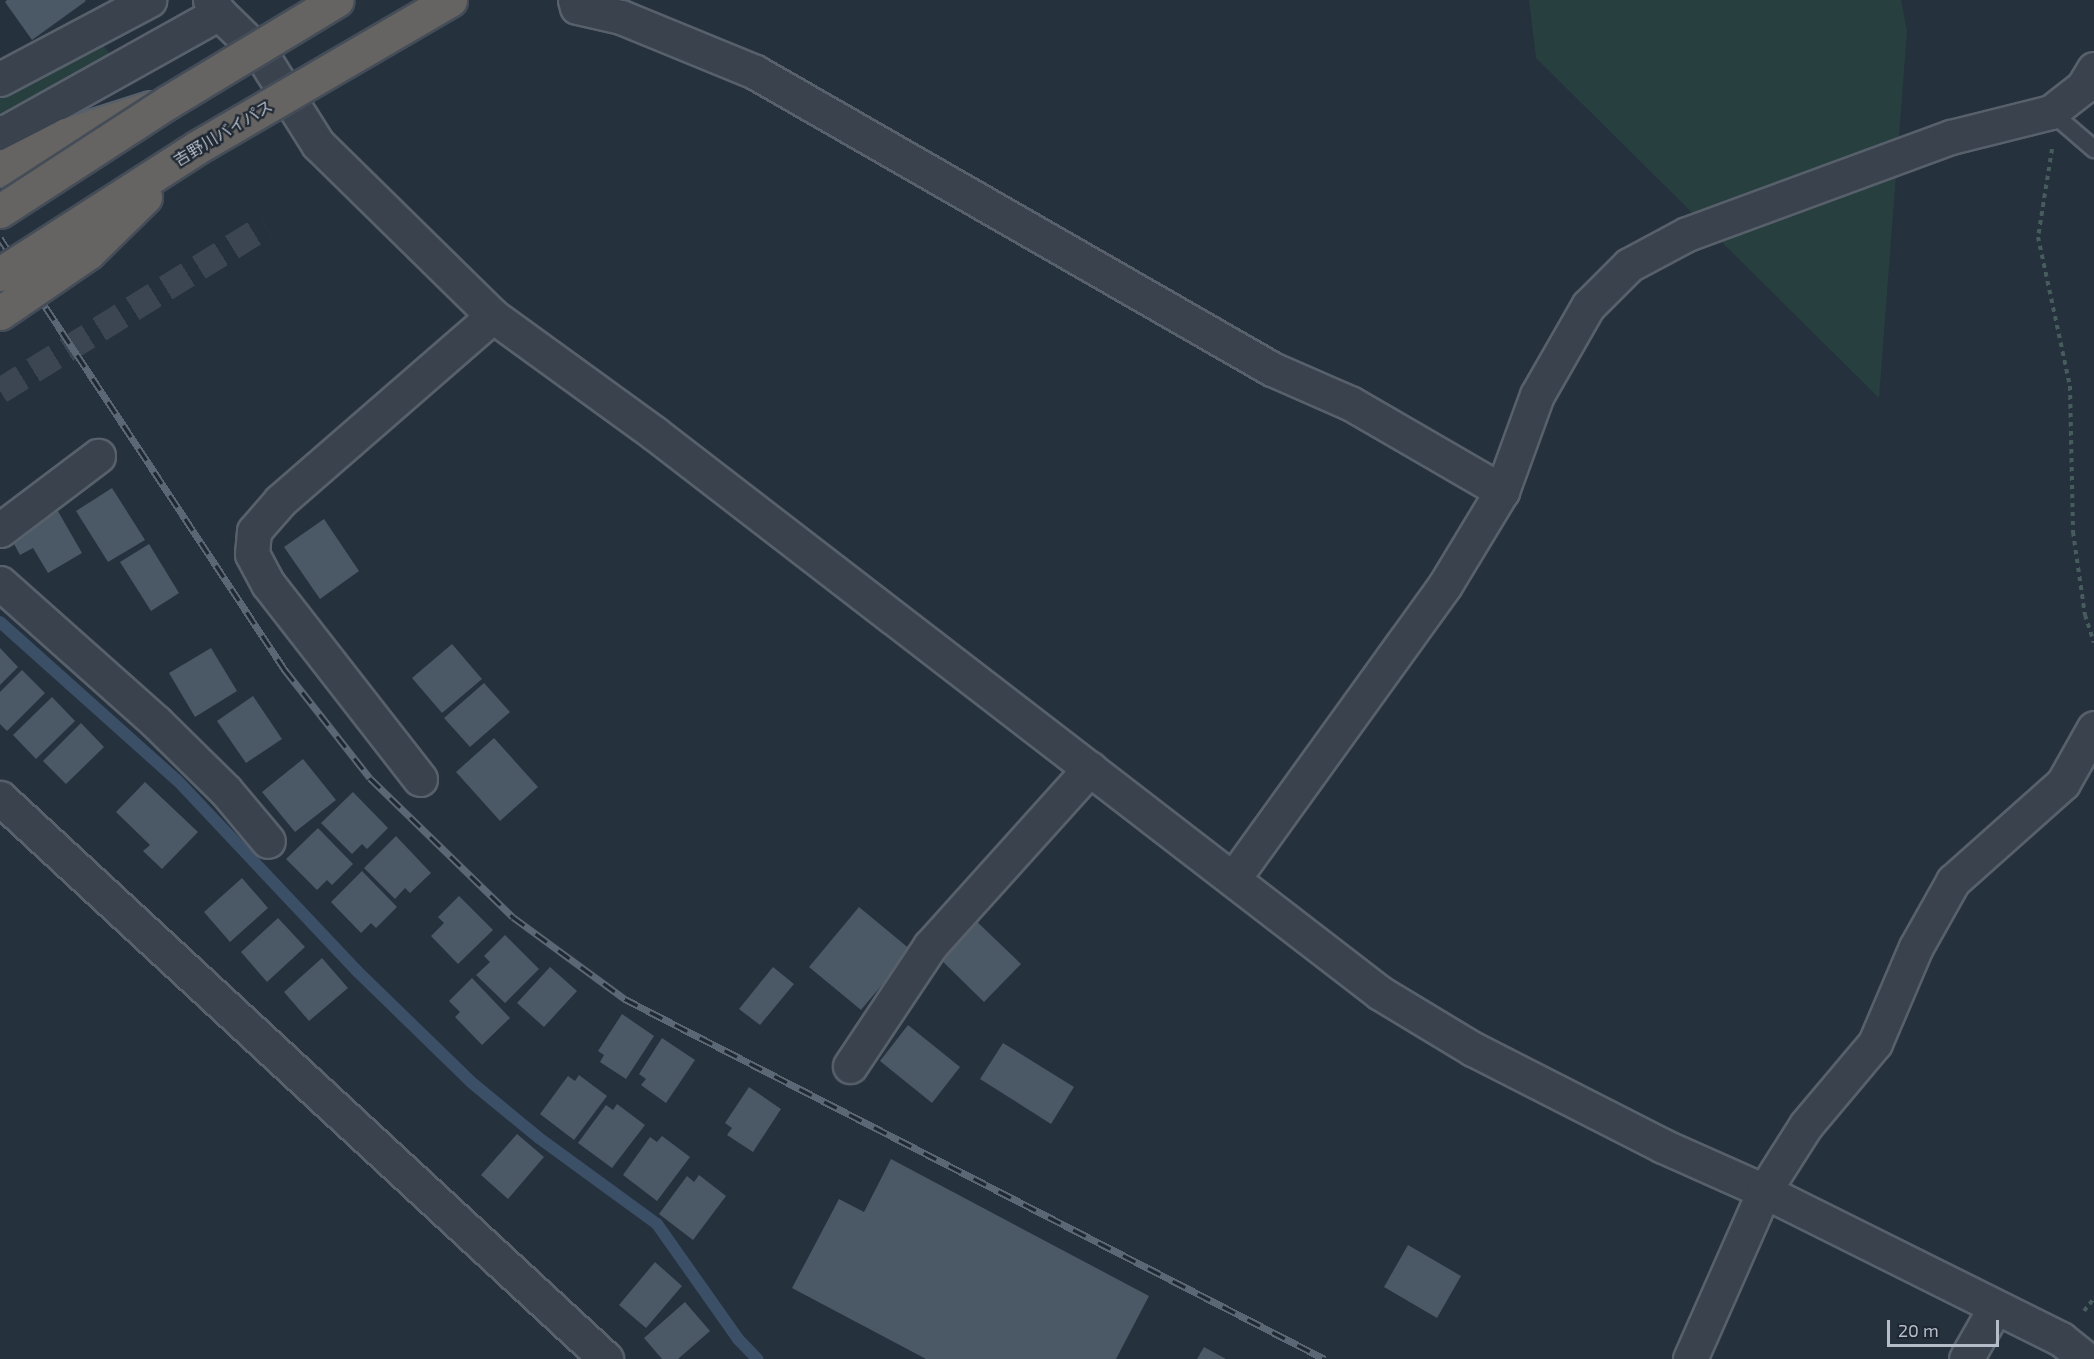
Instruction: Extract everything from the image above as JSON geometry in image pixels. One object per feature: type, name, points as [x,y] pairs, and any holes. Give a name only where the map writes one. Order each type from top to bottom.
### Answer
[{"type":"highway","points":[[0,211],[168,102],[337,0]]},
{"type":"highway","name":"吉野川バイパス","points":[[0,274],[196,148],[450,0]]},
{"type":"highway","points":[[0,169],[66,135],[168,102]]},
{"type":"highway","points":[[0,313],[88,253],[196,148]]},
{"type":"street","points":[[0,79],[149,0]]},
{"type":"street","points":[[575,0],[577,8],[621,17],[755,72],[1272,369],[1350,403],[1502,491]]},
{"type":"street","points":[[0,132],[4,133],[214,7],[261,54],[318,144],[493,316],[654,433],[1380,993],[1473,1049],[1663,1146],[1764,1191],[2061,1339],[2086,1359]]},
{"type":"street","points":[[1233,879],[1445,585],[1502,491],[1543,385],[1588,306],[1629,265],[1687,234],[1951,137],[2051,112],[2084,87],[2094,69]]},
{"type":"street","points":[[420,779],[268,584],[252,554],[254,531],[280,501],[493,316]]},
{"type":"street","points":[[0,530],[98,456]]},
{"type":"street","points":[[0,583],[156,723],[226,791],[268,841]]},
{"type":"street","points":[[1690,1359],[1764,1191],[1806,1125],[1875,1043],[1916,946],[1953,881],[2063,783],[2094,728]]},
{"type":"street","points":[[850,1066],[930,946],[1090,768]]},
{"type":"street","points":[[0,798],[567,1326],[606,1359]]},
{"type":"street","points":[[1966,1359],[1995,1308]]},
{"type":"lane","points":[[2051,112],[2094,148]]},
{"type":"path","points":[[2051,112],[2053,154],[2038,237],[2070,386],[2073,532],[2085,615],[2094,643]]},
{"type":"green space","points":[[1529,0],[1901,0],[1907,31],[1879,398],[1536,58]]},
{"type":"green space","points":[[100,41],[114,59],[15,115],[0,114],[0,88]]},
{"type":"building","points":[[7,0],[86,1],[32,40],[5,2]]},
{"type":"building","points":[[112,488],[145,540],[108,562],[76,511]]},
{"type":"building","points":[[55,506],[82,553],[48,573],[33,548],[20,555],[13,542],[24,535],[19,527]]},
{"type":"building","points":[[324,519],[359,571],[320,599],[284,547]]},
{"type":"building","points":[[149,544],[179,593],[151,611],[120,562]]},
{"type":"building","points":[[452,644],[482,679],[442,713],[412,678]]},
{"type":"building","points":[[0,648],[18,667],[0,685]]},
{"type":"building","points":[[211,648],[237,691],[195,717],[169,673]]},
{"type":"building","points":[[22,670],[45,693],[7,731],[0,724],[0,692]]},
{"type":"building","points":[[484,683],[510,712],[470,747],[444,718]]},
{"type":"building","points":[[253,696],[282,739],[246,763],[217,721]]},
{"type":"building","points":[[52,697],[75,721],[36,759],[13,735]]},
{"type":"building","points":[[81,723],[104,747],[66,784],[43,761]]},
{"type":"building","points":[[494,738],[538,787],[500,821],[456,772]]},
{"type":"building","points":[[303,759],[336,800],[295,832],[262,792]]},
{"type":"building","points":[[145,782],[198,832],[162,869],[143,851],[150,845],[116,812]]},
{"type":"building","points":[[353,792],[388,828],[367,849],[362,844],[352,854],[321,823]]},
{"type":"building","points":[[318,828],[353,864],[332,885],[327,880],[317,890],[286,859]]},
{"type":"building","points":[[396,836],[431,873],[410,893],[405,888],[395,899],[364,868]]},
{"type":"building","points":[[362,871],[397,907],[376,928],[371,923],[361,933],[331,902]]},
{"type":"building","points":[[242,878],[268,908],[230,942],[204,912]]},
{"type":"building","points":[[459,896],[493,930],[458,964],[431,936],[444,923],[438,917]]},
{"type":"building","points":[[859,907],[911,950],[861,1010],[809,967]]},
{"type":"building","points":[[972,917],[1021,964],[984,1002],[935,954]]},
{"type":"building","points":[[278,918],[305,947],[267,982],[241,952]]},
{"type":"building","points":[[505,935],[539,969],[505,1003],[476,975],[490,962],[484,956]]},
{"type":"building","points":[[322,958],[348,988],[309,1021],[284,992]]},
{"type":"building","points":[[550,967],[577,991],[544,1027],[517,1003]]},
{"type":"building","points":[[773,967],[794,984],[760,1025],[739,1009]]},
{"type":"building","points":[[472,978],[510,1018],[482,1045],[455,1017],[460,1012],[449,1001]]},
{"type":"building","points":[[622,1014],[654,1036],[626,1079],[600,1062],[604,1055],[598,1051]]},
{"type":"building","points":[[908,1025],[960,1067],[932,1103],[880,1061]]},
{"type":"building","points":[[662,1038],[695,1060],[666,1103],[641,1085],[646,1079],[639,1074]]},
{"type":"building","points":[[1003,1043],[1074,1087],[1051,1124],[980,1079]]},
{"type":"building","points":[[579,1075],[607,1096],[574,1140],[540,1114],[568,1076],[575,1081]]},
{"type":"building","points":[[749,1087],[781,1109],[753,1152],[727,1135],[732,1128],[725,1123]]},
{"type":"building","points":[[617,1104],[645,1125],[612,1168],[578,1143],[606,1105],[613,1110]]},
{"type":"building","points":[[517,1134],[544,1157],[508,1199],[481,1175]]},
{"type":"building","points":[[662,1136],[690,1157],[657,1201],[623,1175],[650,1137],[657,1142]]},
{"type":"building","points":[[891,1159],[1149,1296],[1116,1359],[926,1359],[792,1288],[839,1199],[864,1212]]},
{"type":"building","points":[[699,1175],[726,1196],[693,1240],[659,1214],[687,1176],[694,1182]]},
{"type":"building","points":[[1408,1245],[1461,1276],[1437,1318],[1384,1287]]},
{"type":"building","points":[[655,1262],[682,1286],[646,1328],[619,1305]]},
{"type":"building","points":[[685,1302],[710,1331],[678,1359],[662,1359],[644,1338]]},
{"type":"building","points":[[1204,1347],[1226,1359],[1197,1359]]},
{"type":"waterway","points":[[0,622],[177,780],[357,971],[471,1082],[539,1138],[657,1224],[738,1339],[757,1359]]},
{"type":"tunnel","points":[[0,391],[265,227]]},
{"type":"railway","points":[[0,238],[285,670],[370,778],[513,917],[625,999],[1325,1359]]}]
